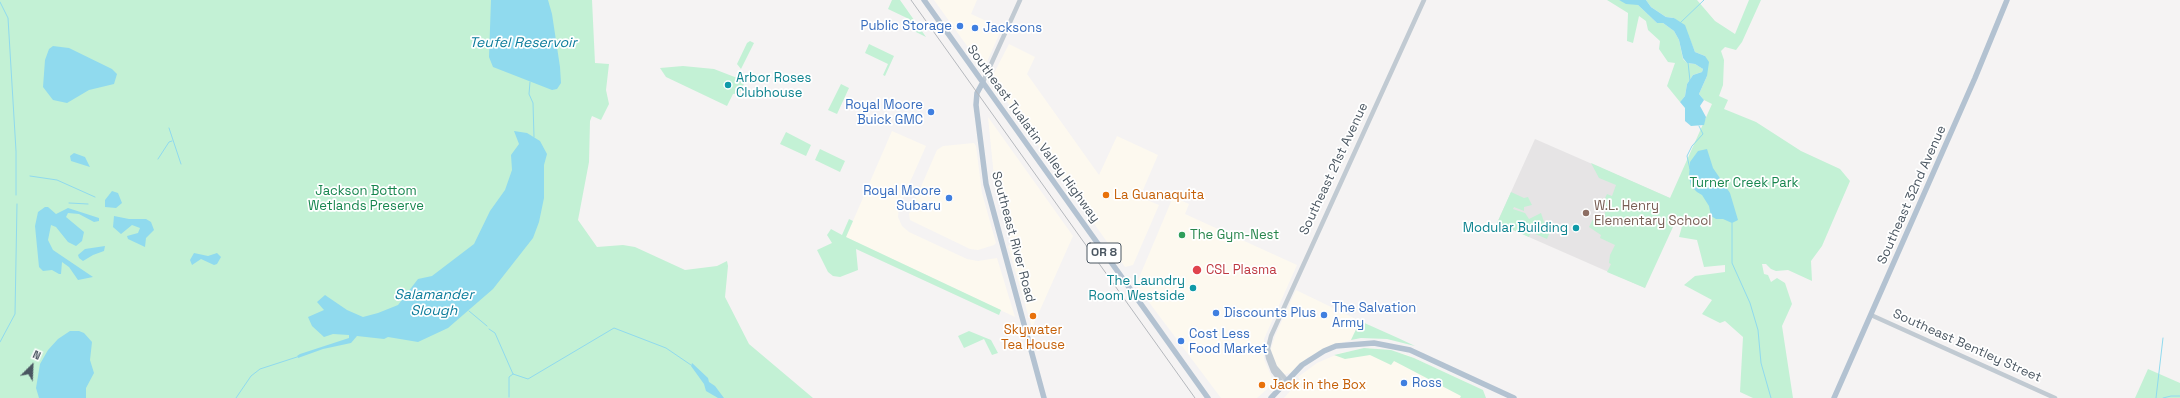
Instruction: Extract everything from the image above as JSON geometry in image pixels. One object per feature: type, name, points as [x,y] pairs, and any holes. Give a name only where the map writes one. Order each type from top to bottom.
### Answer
[{"type":"main road","name":"Southeast Tualatin Valley Highway","points":[[924,0],[1208,398]]},
{"type":"main road","name":"Southeast 32nd Avenue","points":[[1834,398],[1976,78],[2008,0]]},
{"type":"main road","name":"Southeast River Road","points":[[983,82],[977,93],[976,105],[987,190],[1044,398]]},
{"type":"main road","points":[[1271,398],[1302,365],[1319,354],[1336,346],[1340,347],[1374,343],[1403,348],[1514,398]]},
{"type":"street","points":[[983,82],[1020,0]]},
{"type":"street","name":"Southeast 21st Avenue","points":[[1287,382],[1271,368],[1268,358],[1268,349],[1271,336],[1424,0]]},
{"type":"street","name":"Southeast Bentley Street","points":[[1871,315],[2055,398]]},
{"type":"shaded area","points":[[934,0],[977,0],[971,14],[1002,28],[986,64],[980,64]]},
{"type":"shaded area","points":[[1009,44],[1035,57],[1027,74],[1099,175],[1117,136],[1158,155],[1140,197],[1159,205],[1133,265],[1125,267],[993,82],[993,75]]},
{"type":"shaded area","points":[[988,117],[1073,236],[1032,328],[1008,246],[1011,244],[995,187]]},
{"type":"shaded area","points":[[892,131],[926,146],[899,207],[898,217],[902,226],[909,232],[967,259],[978,261],[997,258],[1015,317],[846,237]]},
{"type":"shaded area","name":"W.L. Henry Elementary School","points":[[1535,139],[1670,198],[1645,288],[1497,223]]},
{"type":"shaded area","name":"Royal Moore Subaru","points":[[974,143],[976,146],[982,193],[996,243],[978,250],[970,249],[910,220],[909,214],[937,150],[943,146]]},
{"type":"shaded area","points":[[1173,197],[1189,204],[1185,214],[1297,265],[1264,339],[1264,359],[1274,383],[1257,398],[1221,398],[1136,285]]},
{"type":"shaded area","points":[[1296,290],[1360,321],[1351,340],[1335,345],[1307,358],[1290,373],[1283,375],[1272,357],[1271,349],[1275,336]]},
{"type":"shaded area","points":[[1370,348],[1405,354],[1466,382],[1471,398],[1284,398],[1300,380],[1298,377],[1317,363],[1340,353]]},
{"type":"green space","name":"Jackson Bottom Wetlands Preserve","points":[[0,0],[592,0],[595,63],[609,64],[606,90],[609,104],[601,120],[592,116],[590,121],[589,162],[578,220],[597,247],[623,245],[635,247],[685,270],[717,266],[727,261],[728,266],[725,297],[749,344],[813,398],[0,398]]},
{"type":"green space","points":[[892,0],[900,0],[926,37],[914,31],[909,19],[888,9]]},
{"type":"green space","points":[[1607,0],[1619,0],[1637,4],[1657,23],[1663,23],[1674,31],[1679,40],[1683,59],[1687,63],[1695,64],[1703,69],[1702,72],[1693,75],[1687,84],[1685,96],[1680,102],[1667,86],[1675,63],[1668,62],[1659,49],[1660,41],[1648,30],[1646,21],[1639,16],[1633,43],[1627,41],[1628,13]]},
{"type":"green space","name":"Turner Creek Park","points":[[1646,0],[1697,0],[1715,21],[1735,34],[1749,0],[1761,0],[1742,42],[1736,50],[1725,47],[1721,51],[1724,60],[1723,85],[1719,96],[1728,100],[1724,109],[1756,122],[1801,151],[1840,169],[1850,181],[1822,246],[1811,261],[1812,281],[1788,270],[1776,271],[1771,269],[1766,264],[1762,264],[1764,274],[1768,275],[1771,282],[1777,278],[1785,283],[1792,304],[1782,326],[1793,398],[1753,398],[1740,392],[1743,337],[1725,321],[1720,323],[1702,314],[1712,300],[1684,285],[1695,276],[1725,272],[1725,265],[1704,267],[1697,240],[1679,237],[1684,219],[1678,216],[1645,288],[1607,272],[1611,264],[1609,263],[1610,255],[1615,245],[1600,238],[1601,235],[1589,227],[1593,219],[1601,222],[1607,208],[1604,200],[1607,194],[1612,196],[1616,185],[1599,178],[1591,163],[1670,198],[1712,104],[1704,100],[1699,94],[1707,76],[1705,56],[1695,52],[1689,37],[1674,18],[1666,17],[1651,7]]},
{"type":"green space","points":[[750,41],[754,43],[741,69],[737,64],[747,43]]},
{"type":"green space","points":[[869,44],[894,56],[885,76],[883,75],[888,64],[865,53]]},
{"type":"green space","points":[[683,66],[714,69],[745,81],[740,93],[733,94],[727,106],[666,77],[660,68]]},
{"type":"green space","points":[[841,84],[849,88],[837,114],[828,110]]},
{"type":"green space","points":[[786,132],[811,145],[806,156],[780,144]]},
{"type":"green space","points":[[820,149],[845,161],[840,172],[815,160]]},
{"type":"green space","points":[[1511,192],[1524,198],[1528,197],[1532,205],[1524,207],[1524,211],[1514,207],[1513,209],[1525,213],[1529,219],[1541,213],[1544,222],[1551,229],[1547,239],[1531,232],[1529,237],[1497,223]]},
{"type":"green space","points":[[849,219],[853,221],[846,237],[1001,310],[999,315],[856,249],[858,270],[840,277],[833,276],[828,272],[817,250],[832,243],[827,235],[831,229],[842,235]]},
{"type":"green space","points":[[1360,321],[1415,346],[1387,339],[1361,338],[1351,340]]},
{"type":"green space","points":[[969,331],[991,340],[998,353],[992,355],[984,339],[964,348],[958,336]]},
{"type":"green space","points":[[1364,348],[1391,350],[1414,358],[1483,390],[1486,398],[1460,398],[1461,396],[1394,361],[1391,365],[1370,355],[1345,359],[1334,355]]},
{"type":"green space","points":[[2148,369],[2180,383],[2180,398],[2135,398]]},
{"type":"water","name":"Teufel Reservoir","points":[[491,0],[548,0],[552,14],[560,67],[561,83],[557,89],[552,90],[493,67],[489,57]]},
{"type":"water","points":[[1619,0],[1646,0],[1651,7],[1666,17],[1674,18],[1685,25],[1695,52],[1705,56],[1709,62],[1707,76],[1699,94],[1704,100],[1700,106],[1706,117],[1704,125],[1691,126],[1685,121],[1685,108],[1680,102],[1685,96],[1687,84],[1693,75],[1702,72],[1703,69],[1695,64],[1687,63],[1683,58],[1679,40],[1674,31],[1663,23],[1657,23],[1638,5],[1626,4]]},
{"type":"water","points":[[53,46],[69,48],[112,69],[117,74],[114,84],[89,90],[67,103],[53,100],[43,87],[45,60],[49,49]]},
{"type":"water","name":"Salamander Slough","points":[[514,131],[527,133],[540,141],[547,154],[544,165],[544,198],[539,222],[533,238],[493,289],[448,328],[418,342],[388,337],[384,339],[357,336],[351,343],[323,349],[298,358],[297,356],[300,354],[349,338],[349,335],[333,334],[324,337],[312,326],[308,317],[324,310],[317,302],[325,295],[347,310],[363,317],[378,313],[398,305],[418,279],[432,276],[474,244],[490,211],[505,190],[512,170],[511,155],[519,144]]},
{"type":"water","points":[[1707,149],[1713,168],[1730,193],[1738,220],[1732,223],[1723,219],[1716,219],[1711,216],[1709,206],[1702,195],[1691,186],[1689,177],[1690,162],[1698,151]]},
{"type":"water","points":[[74,153],[85,157],[90,167],[71,161],[70,156]]},
{"type":"water","points":[[112,191],[118,193],[122,203],[116,208],[105,207],[105,200]]},
{"type":"water","points":[[45,207],[48,207],[56,214],[68,208],[99,218],[99,221],[94,222],[79,214],[68,213],[66,217],[84,232],[82,241],[76,246],[68,242],[56,227],[51,225],[48,240],[53,250],[93,277],[78,280],[69,267],[62,262],[61,274],[52,270],[43,271],[39,267],[35,226],[38,212]]},
{"type":"water","points":[[114,216],[129,219],[146,219],[151,222],[154,230],[146,238],[145,247],[128,239],[127,236],[138,233],[140,228],[132,225],[121,234],[113,227]]},
{"type":"water","points":[[105,246],[104,251],[83,261],[79,258],[78,255],[85,249]]},
{"type":"water","points":[[194,253],[208,256],[217,253],[221,257],[217,264],[214,265],[201,259],[192,265],[190,260]]},
{"type":"water","points":[[70,331],[79,331],[84,333],[92,342],[90,360],[94,373],[86,388],[86,398],[39,398],[36,388],[40,364],[48,350],[58,339]]},
{"type":"water","points":[[692,363],[708,378],[709,382],[715,386],[724,398],[718,398],[706,391],[704,384],[691,366]]},
{"type":"waterway","points":[[1680,23],[1704,0]]},
{"type":"waterway","points":[[0,2],[8,18],[16,151],[16,195]]},
{"type":"waterway","points":[[1688,62],[1690,81]]},
{"type":"waterway","points":[[530,82],[529,94],[533,103],[534,137]]},
{"type":"waterway","points":[[1690,169],[1687,156],[1692,146],[1703,134],[1699,126]]},
{"type":"waterway","points":[[169,128],[181,164]]},
{"type":"waterway","points":[[158,159],[169,142],[172,141]]},
{"type":"waterway","points":[[30,176],[57,180],[95,197]]},
{"type":"waterway","points":[[69,203],[88,204]]},
{"type":"waterway","points":[[0,342],[15,314],[17,204]]},
{"type":"waterway","points":[[1732,223],[1732,263],[1750,303],[1758,330],[1761,363],[1771,398]]},
{"type":"waterway","points":[[469,311],[487,326]]},
{"type":"waterway","points":[[489,329],[495,333],[513,374],[528,379],[614,328],[666,348],[691,365]]},
{"type":"waterway","points":[[2156,398],[2163,338]]},
{"type":"waterway","points":[[236,398],[251,376],[260,369],[297,357]]},
{"type":"waterway","points":[[509,397],[509,377],[513,374]]},
{"type":"waterway","points":[[2163,398],[2180,396]]},
{"type":"railway","points":[[911,0],[1195,398]]},
{"type":"place","name":"Public Storage","points":[[960,26]]},
{"type":"place","name":"Jacksons","points":[[975,28]]},
{"type":"place","name":"Arbor Roses Clubhouse","points":[[728,85]]},
{"type":"place","name":"Royal Moore Buick GMC","points":[[931,112]]},
{"type":"place","name":"La Guanaquita","points":[[1106,195]]},
{"type":"place","name":"Royal Moore Subaru","points":[[949,198]]},
{"type":"place","name":"W.L. Henry Elementary School","points":[[1586,213]]},
{"type":"place","name":"Modular Building","points":[[1576,228]]},
{"type":"place","name":"The Gym-Nest","points":[[1182,235]]},
{"type":"place","name":"CSL Plasma","points":[[1197,270]]},
{"type":"place","name":"The Laundry Room Westside","points":[[1193,288]]},
{"type":"place","name":"Discounts Plus","points":[[1216,313]]},
{"type":"place","name":"The Salvation Army","points":[[1324,315]]},
{"type":"place","name":"Skywater Tea House","points":[[1033,316]]},
{"type":"place","name":"Cost Less Food Market","points":[[1181,341]]},
{"type":"place","name":"Ross","points":[[1404,383]]},
{"type":"place","name":"Jack in the Box","points":[[1262,385]]}]
